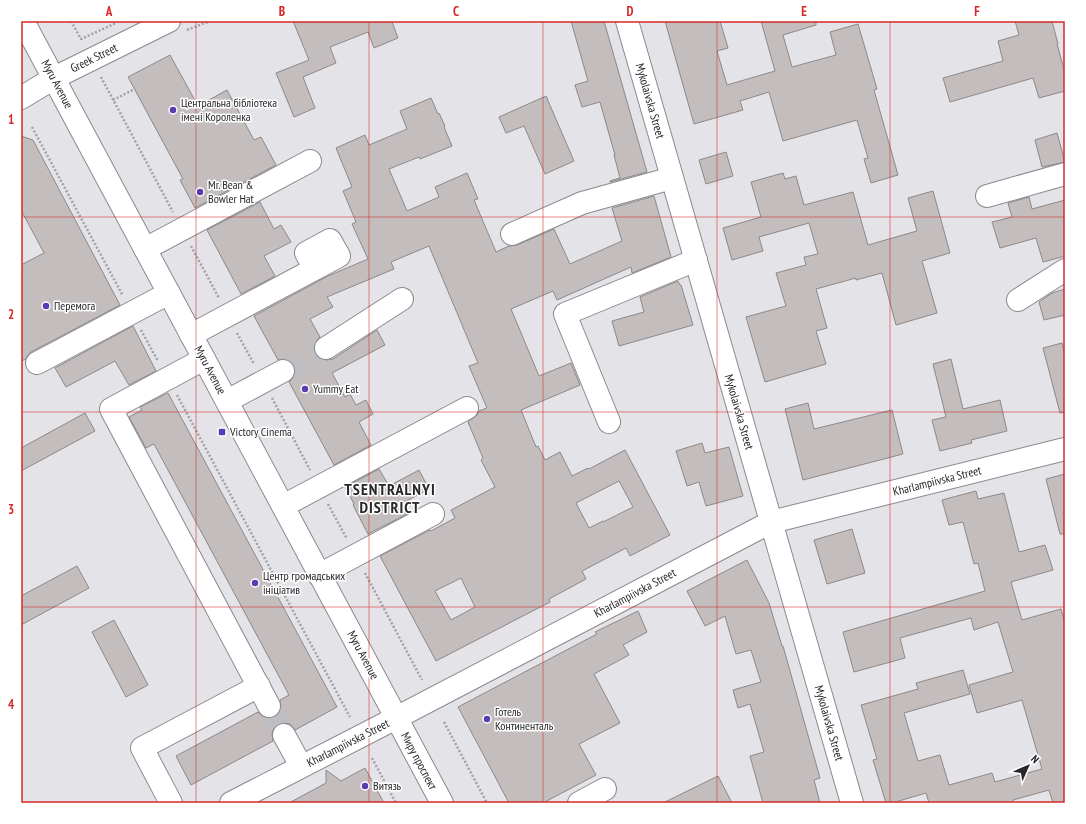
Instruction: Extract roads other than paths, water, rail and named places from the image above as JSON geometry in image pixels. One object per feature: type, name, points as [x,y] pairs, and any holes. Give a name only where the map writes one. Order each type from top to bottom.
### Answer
[{"type":"street","name":"Myru Avenue","points":[[23,21],[396,718]]},
{"type":"street","name":"Greek Street","points":[[21,98],[54,78],[169,21]]},
{"type":"street","name":"Mykolaivska Street","points":[[627,21],[852,803]]},
{"type":"street","points":[[145,249],[310,161]]},
{"type":"street","points":[[987,196],[1065,174]]},
{"type":"street","points":[[512,234],[582,203],[672,178]]},
{"type":"street","points":[[609,422],[565,314],[696,260]]},
{"type":"street","points":[[191,335],[315,269]]},
{"type":"street","points":[[1018,300],[1065,270]]},
{"type":"street","points":[[37,364],[169,293]]},
{"type":"street","points":[[326,348],[402,299]]},
{"type":"street","points":[[204,359],[111,409],[269,706]]},
{"type":"street","points":[[227,401],[283,371]]},
{"type":"street","points":[[283,506],[467,408]]},
{"type":"street","name":"Kharlampiivska Street","points":[[239,801],[301,766],[771,522],[1065,448]]},
{"type":"street","points":[[319,575],[433,514]]},
{"type":"street","points":[[171,803],[142,748],[259,686]]},
{"type":"street","name":"Миру проспект","points":[[396,718],[442,803]]},
{"type":"street","points":[[284,736],[301,766]]},
{"type":"street","points":[[578,803],[606,789]]},
{"type":"tunnel","points":[[283,371],[326,348]]},
{"type":"tunnel","points":[[269,706],[284,735]]},
{"type":"place","name":"Центральна бібліотека імені Короленка","points":[[173,110]]},
{"type":"place","name":"Mr. Bean & Bowler Hat","points":[[200,192]]},
{"type":"place","name":"Перемога","points":[[46,306]]},
{"type":"place","name":"Yummy Eat","points":[[305,389]]},
{"type":"place","name":"Victory Cinema","points":[[222,432]]},
{"type":"place","name":"Центр громадських ініціатив","points":[[255,583]]},
{"type":"place","name":"Готель Континенталь","points":[[487,719]]},
{"type":"place","name":"Витязь","points":[[365,786]]},
{"type":"district","name":"TSENTRALNYI DISTRICT","points":[[390,498]]}]
